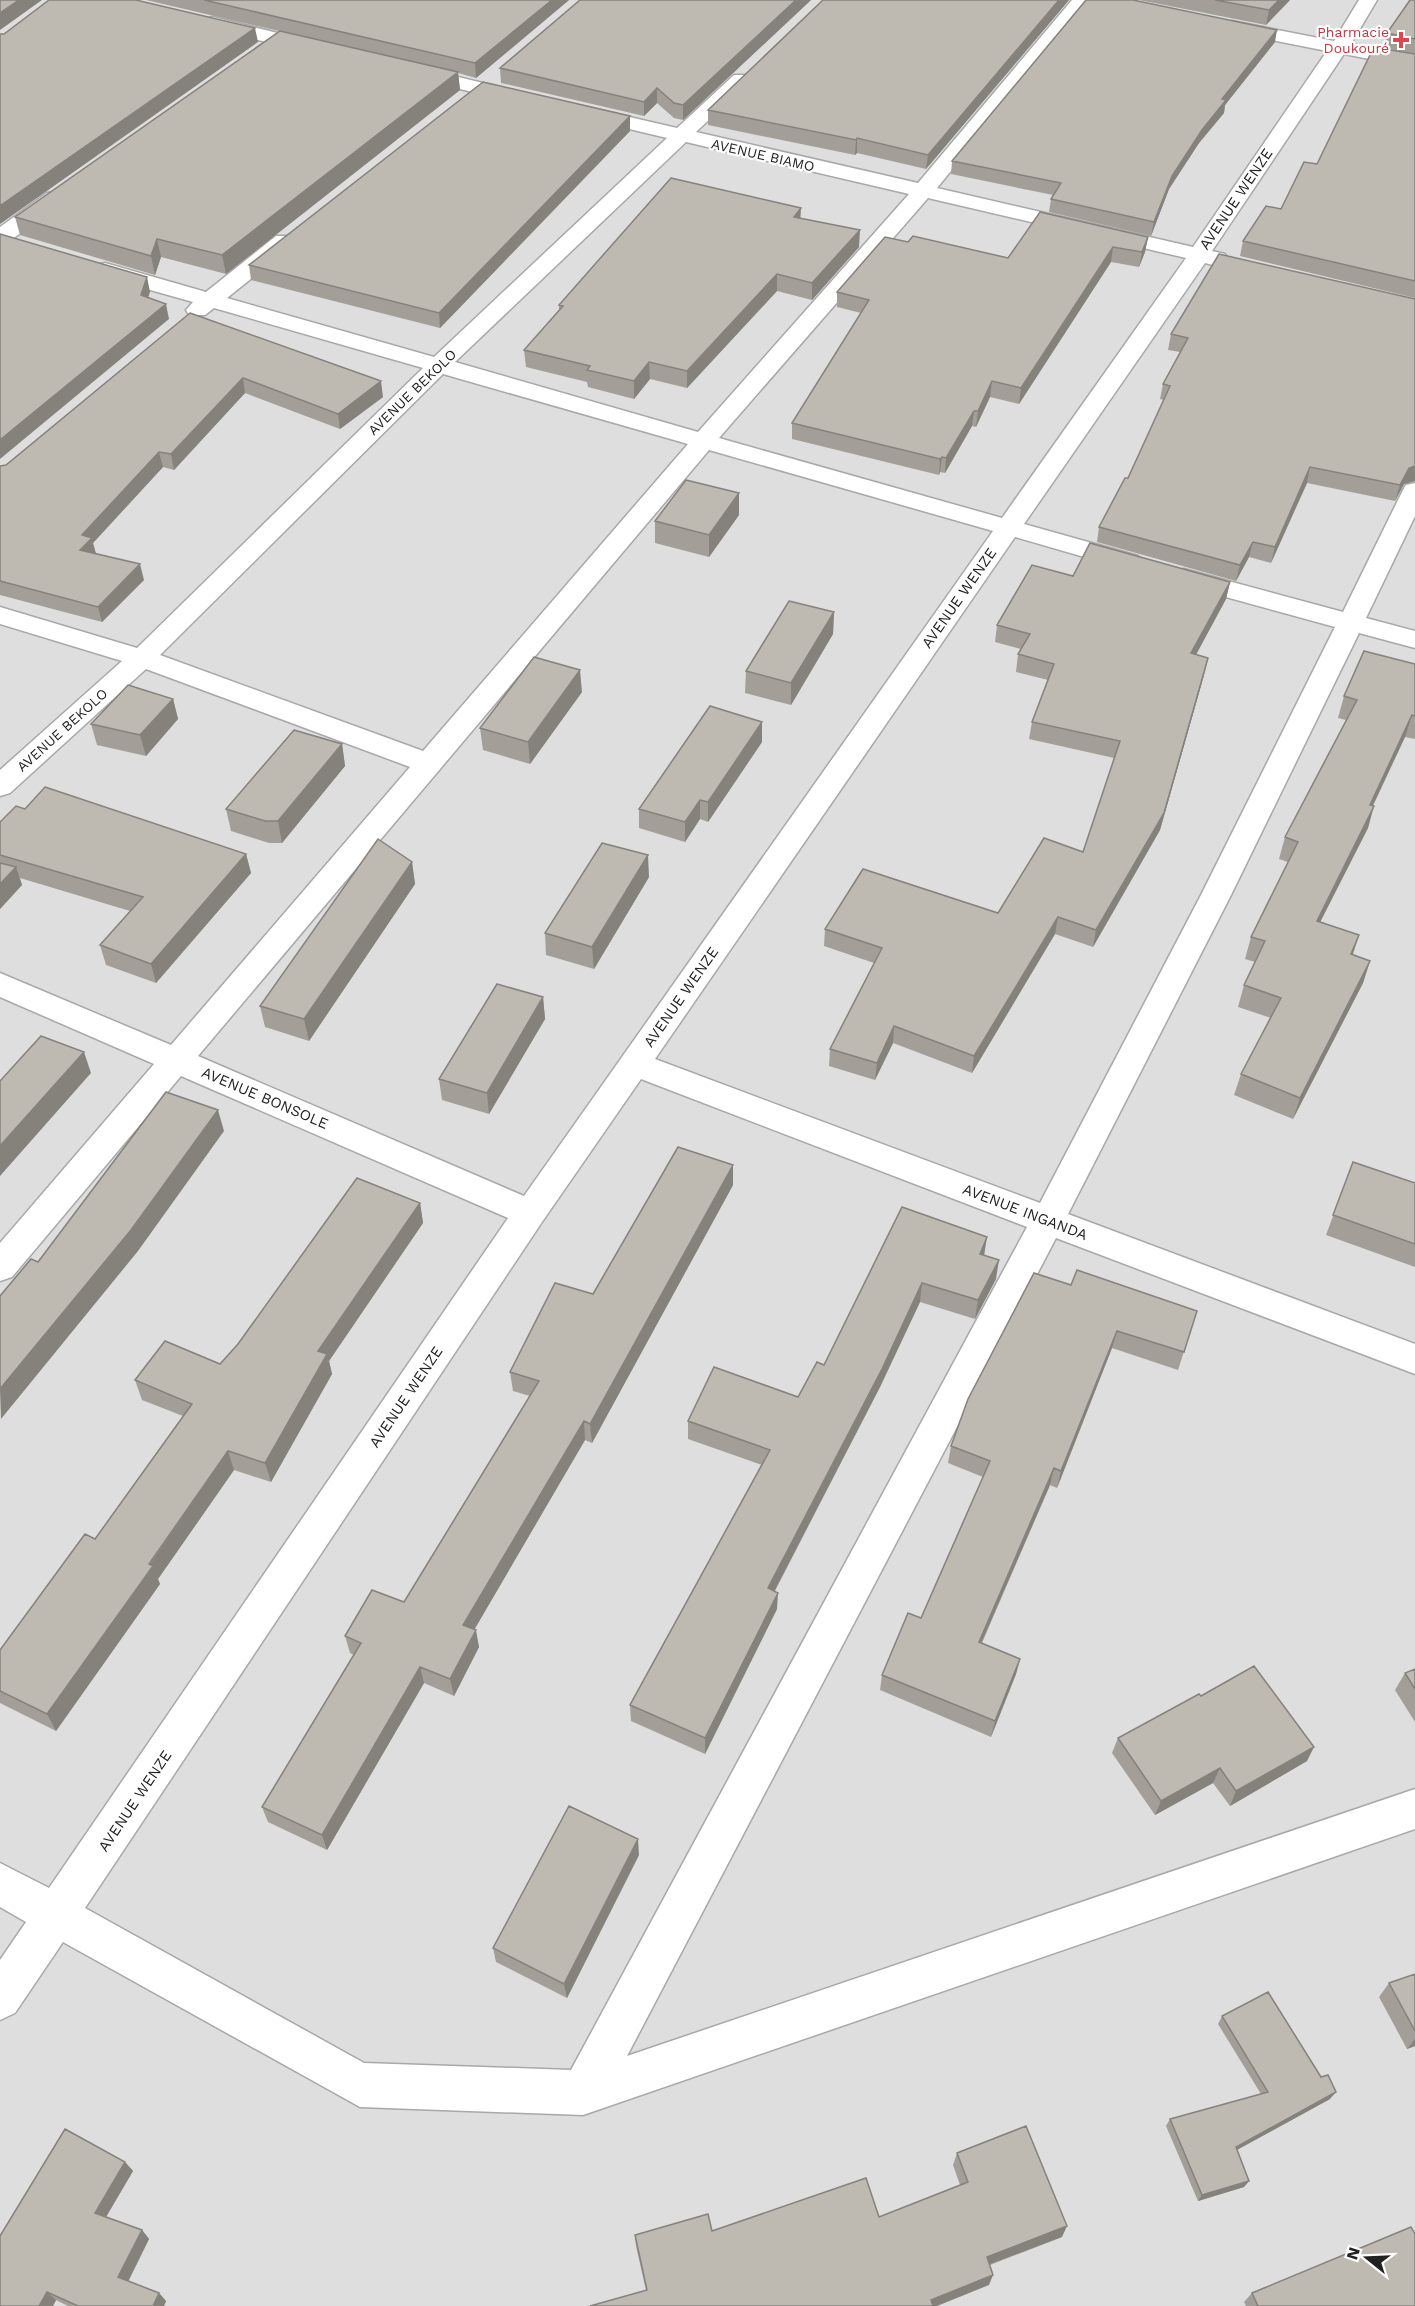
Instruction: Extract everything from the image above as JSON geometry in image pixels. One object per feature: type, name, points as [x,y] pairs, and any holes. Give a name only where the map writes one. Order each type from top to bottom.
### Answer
[{"type":"street","points":[[0,1267],[705,439],[922,192],[1082,0]]},
{"type":"street","name":"AVENUE WENZE","points":[[0,1998],[531,1213],[1199,255],[1339,48],[1368,0]]},
{"type":"street","points":[[190,18],[334,52]]},
{"type":"street","points":[[1213,23],[1415,62]]},
{"type":"street","points":[[260,52],[279,39]]},
{"type":"street","name":"AVENUE BEKOLO","points":[[0,786],[142,658],[438,366],[757,64]]},
{"type":"street","points":[[401,69],[547,104]]},
{"type":"street","points":[[461,103],[497,74]]},
{"type":"street","name":"AVENUE BIAMO","points":[[569,109],[1233,263]]},
{"type":"street","points":[[7,240],[67,189]]},
{"type":"street","points":[[181,323],[302,227]]},
{"type":"street","points":[[88,265],[438,366],[705,439],[1007,528],[1415,640]]},
{"type":"street","points":[[583,2093],[1049,1221],[1352,623],[1415,490]]},
{"type":"street","points":[[0,615],[142,658],[428,763]]},
{"type":"street","name":"AVENUE BONSOLE","points":[[0,984],[531,1213]]},
{"type":"street","name":"AVENUE INGANDA","points":[[634,1064],[1415,1359]]},
{"type":"street","points":[[0,1884],[360,2085],[583,2093],[1415,1809]]},
{"type":"shaded area","points":[[0,0],[1415,0],[1415,2306],[0,2306]]},
{"type":"building","points":[[0,0],[19,0],[0,13]]},
{"type":"building","points":[[49,0],[136,0],[255,28],[0,206],[0,34],[4,34]]},
{"type":"building","points":[[204,0],[552,0],[475,63]]},
{"type":"building","points":[[580,0],[796,0],[683,105],[674,103],[657,88],[644,102],[500,68]]},
{"type":"building","points":[[823,0],[1059,0],[928,155],[857,138],[856,140],[708,110]]},
{"type":"building","points":[[1086,0],[1133,0],[1277,30],[1222,99],[1226,100],[1202,130],[1172,176],[1154,222],[1051,199],[1061,183],[952,161]]},
{"type":"building","points":[[1215,0],[1279,0],[1269,10]]},
{"type":"building","points":[[1410,0],[1415,0],[1415,39],[1387,33]]},
{"type":"building","points":[[280,31],[458,72],[222,255],[157,239],[151,256],[15,217]]},
{"type":"building","points":[[1378,48],[1415,54],[1415,281],[1243,241],[1266,206],[1281,209],[1304,162],[1317,164],[1370,55]]},
{"type":"building","points":[[483,82],[630,116],[439,313],[249,265]]},
{"type":"building","points":[[671,178],[801,208],[794,217],[860,230],[812,283],[777,274],[687,371],[649,362],[634,381],[587,370],[590,366],[524,350],[563,306],[559,305]]},
{"type":"building","points":[[1040,212],[1148,237],[1142,252],[1113,247],[1021,388],[992,381],[978,411],[974,411],[946,458],[940,459],[792,423],[869,300],[837,292],[885,237],[908,242],[913,236],[1008,258]]},
{"type":"building","points":[[0,234],[147,277],[141,295],[166,304],[0,440]]},
{"type":"building","points":[[1219,254],[1415,299],[1415,466],[1409,468],[1400,485],[1310,467],[1275,547],[1253,542],[1240,565],[1099,527],[1125,478],[1128,478],[1170,386],[1163,384],[1188,338],[1171,334]]},
{"type":"building","points":[[190,313],[381,381],[338,414],[243,378],[171,454],[159,452],[82,535],[92,538],[80,550],[140,564],[98,607],[0,581],[0,466],[6,465]]},
{"type":"building","points":[[686,480],[739,493],[709,535],[655,521]]},
{"type":"building","points":[[1090,543],[1230,582],[1191,653],[1208,658],[1164,813],[1096,930],[1058,917],[974,1056],[894,1026],[877,1063],[830,1049],[882,948],[825,929],[863,869],[998,913],[1044,838],[1083,852],[1120,741],[1032,722],[1054,664],[1018,654],[1030,634],[997,625],[1032,565],[1073,576]]},
{"type":"building","points":[[789,601],[834,612],[791,683],[746,671]]},
{"type":"building","points":[[1364,651],[1415,664],[1415,716],[1412,715],[1370,805],[1374,806],[1317,921],[1359,935],[1351,954],[1370,961],[1300,1098],[1241,1074],[1281,998],[1244,985],[1265,941],[1251,937],[1298,842],[1285,837],[1357,700],[1344,696]]},
{"type":"building","points":[[534,657],[580,670],[528,742],[480,728]]},
{"type":"building","points":[[128,685],[173,699],[140,735],[91,724]]},
{"type":"building","points":[[710,706],[762,722],[708,802],[700,800],[685,822],[639,809]]},
{"type":"building","points":[[294,730],[342,744],[278,821],[265,821],[226,809]]},
{"type":"building","points":[[45,787],[246,854],[151,964],[100,945],[143,897],[0,855],[0,822],[16,806],[25,809]]},
{"type":"building","points":[[378,839],[412,862],[304,1019],[260,1006]]},
{"type":"building","points":[[602,843],[648,855],[592,947],[545,933]]},
{"type":"building","points":[[0,863],[16,867],[0,884]]},
{"type":"building","points":[[497,984],[543,997],[487,1093],[439,1079]]},
{"type":"building","points":[[41,1036],[84,1052],[0,1146],[0,1081]]},
{"type":"building","points":[[166,1092],[218,1110],[131,1230],[0,1389],[0,1296],[31,1259],[38,1262]]},
{"type":"building","points":[[678,1147],[733,1165],[590,1424],[584,1421],[463,1625],[476,1630],[450,1679],[420,1667],[322,1835],[262,1807],[361,1643],[345,1636],[372,1590],[404,1602],[539,1381],[510,1372],[555,1283],[593,1294]]},
{"type":"building","points":[[1353,1162],[1415,1183],[1415,1244],[1333,1215]]},
{"type":"building","points":[[357,1178],[420,1203],[318,1351],[327,1354],[265,1463],[228,1451],[149,1564],[153,1566],[47,1714],[0,1691],[0,1650],[85,1534],[95,1539],[192,1404],[135,1380],[165,1341],[220,1364],[238,1344]]},
{"type":"building","points":[[902,1207],[987,1237],[980,1254],[999,1260],[978,1300],[922,1283],[882,1369],[768,1588],[778,1593],[705,1738],[630,1705],[770,1450],[688,1421],[714,1367],[798,1397],[817,1362],[824,1365]]},
{"type":"building","points":[[1077,1270],[1197,1311],[1184,1352],[1117,1331],[1061,1471],[1054,1468],[979,1642],[1020,1659],[995,1721],[882,1675],[908,1613],[921,1618],[990,1461],[951,1446],[968,1399],[1034,1273],[1071,1285]]},
{"type":"building","points":[[1254,1666],[1314,1747],[1236,1791],[1220,1768],[1161,1801],[1118,1738]]},
{"type":"building","points":[[1415,1669],[1415,1689],[1405,1673]]},
{"type":"building","points":[[569,1806],[638,1839],[564,1984],[493,1948]]},
{"type":"building","points":[[1415,1974],[1415,2031],[1389,1983]]},
{"type":"building","points":[[1268,1992],[1321,2077],[1328,2075],[1336,2092],[1236,2147],[1249,2181],[1202,2195],[1170,2119],[1268,2092],[1222,2016]]},
{"type":"building","points":[[1026,2126],[1067,2226],[987,2257],[993,2275],[931,2300],[933,2306],[590,2306],[647,2290],[635,2235],[708,2214],[712,2231],[866,2178],[879,2217],[968,2182],[957,2153]]},
{"type":"building","points":[[65,2129],[125,2162],[95,2213],[142,2230],[118,2277],[159,2293],[153,2306],[78,2306],[47,2292],[39,2306],[0,2306],[0,2236]]},
{"type":"building","points":[[1411,2227],[1415,2234],[1415,2306],[1258,2306],[1252,2293]]},
{"type":"place","name":"Pharmacie Doukouré","points":[[1401,40]]}]
